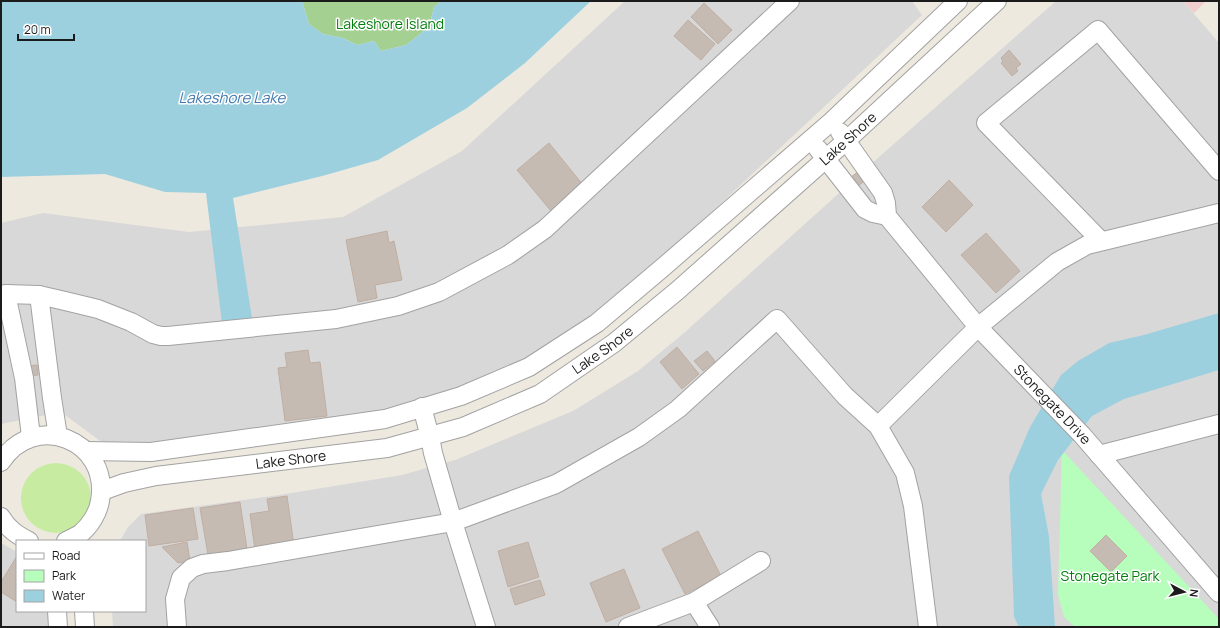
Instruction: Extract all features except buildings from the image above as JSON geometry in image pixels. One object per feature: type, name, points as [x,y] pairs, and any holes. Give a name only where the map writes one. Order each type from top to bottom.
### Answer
[{"type":"street","points":[[31,437],[24,378],[3,295],[39,295],[98,309],[131,322],[153,334],[168,336],[336,319],[398,306],[439,292],[508,255],[545,229],[790,1]]},
{"type":"street","name":"Lake Shore","points":[[86,451],[151,452],[385,419],[461,396],[529,367],[597,323],[661,269],[832,120],[958,1]]},
{"type":"street","name":"Lake Shore","points":[[102,491],[124,483],[156,476],[388,448],[463,427],[540,394],[614,343],[852,147],[997,1]]},
{"type":"street","points":[[1101,241],[986,123],[1098,30],[1219,170]]},
{"type":"street","points":[[810,139],[865,208],[873,213],[887,216],[886,203],[883,193],[832,120]]},
{"type":"street","points":[[878,426],[978,327],[1057,262],[1087,245],[1219,213]]},
{"type":"street","name":"Stonegate Drive","points":[[887,216],[978,327],[1037,386],[1082,435],[1219,593]]},
{"type":"street","points":[[39,295],[58,436]]},
{"type":"street","points":[[177,627],[175,599],[181,578],[192,568],[203,564],[236,560],[453,522],[556,484],[639,436],[678,409],[777,319],[845,396],[878,426],[904,473],[913,506],[928,627]]},
{"type":"street","points":[[26,404],[52,398]]},
{"type":"street","points":[[422,408],[453,522],[486,627]]},
{"type":"street","points":[[1099,455],[1219,424]]},
{"type":"street","points":[[1,462],[6,454],[17,444],[31,437],[44,435],[58,436],[73,441],[86,451],[95,462],[100,475],[102,491],[99,507],[92,522],[76,538]]},
{"type":"street","points":[[1,517],[5,524],[17,535],[27,540]]},
{"type":"street","points":[[628,627],[694,602],[761,561]]},
{"type":"street","points":[[694,602],[710,627]]},
{"type":"street","points":[[57,612],[58,627]]},
{"type":"street","points":[[84,612],[85,627]]},
{"type":"shaded area","points":[[625,1],[912,1],[922,15],[651,269],[585,326],[539,355],[388,416],[119,455],[61,412],[1,424],[1,223],[43,213],[189,232],[343,217],[462,151]]},
{"type":"shaded area","points":[[1056,1],[1183,1],[1219,43],[1219,627],[113,627],[112,612],[146,612],[146,540],[121,540],[128,527],[141,514],[279,495],[402,475],[455,460],[573,411],[638,371],[684,333],[879,157]]},
{"type":"shaded area","points":[[1183,1],[1206,1],[1194,13]]},
{"type":"shaded area","points":[[1,543],[16,551],[16,612],[62,612],[62,627],[1,627]]},
{"type":"green space","name":"Lakeshore Island","points":[[302,1],[441,1],[434,7],[429,27],[406,45],[381,51],[374,41],[357,45],[343,38],[323,34],[309,24]]},
{"type":"green space","name":"Stonegate Park","points":[[1062,450],[1219,619],[1219,627],[1075,627],[1064,617],[1058,595]]},
{"type":"green space","points":[[56,463],[69,466],[81,473],[88,485],[91,498],[88,511],[81,523],[69,530],[56,533],[43,530],[31,523],[24,511],[21,498],[24,485],[31,473],[43,466]]},
{"type":"water","name":"Lakeshore Lake","points":[[1,1],[302,1],[309,24],[323,34],[343,38],[357,45],[374,41],[381,51],[406,45],[429,27],[434,7],[441,1],[591,1],[525,63],[467,108],[378,160],[326,175],[233,198],[252,318],[222,323],[206,193],[165,192],[105,174],[1,177]]},
{"type":"water","points":[[1219,313],[1219,370],[1124,399],[1092,416],[1058,460],[1041,494],[1049,536],[1055,627],[1019,627],[1014,617],[1009,476],[1030,427],[1061,375],[1078,361],[1109,343],[1144,335]]}]
